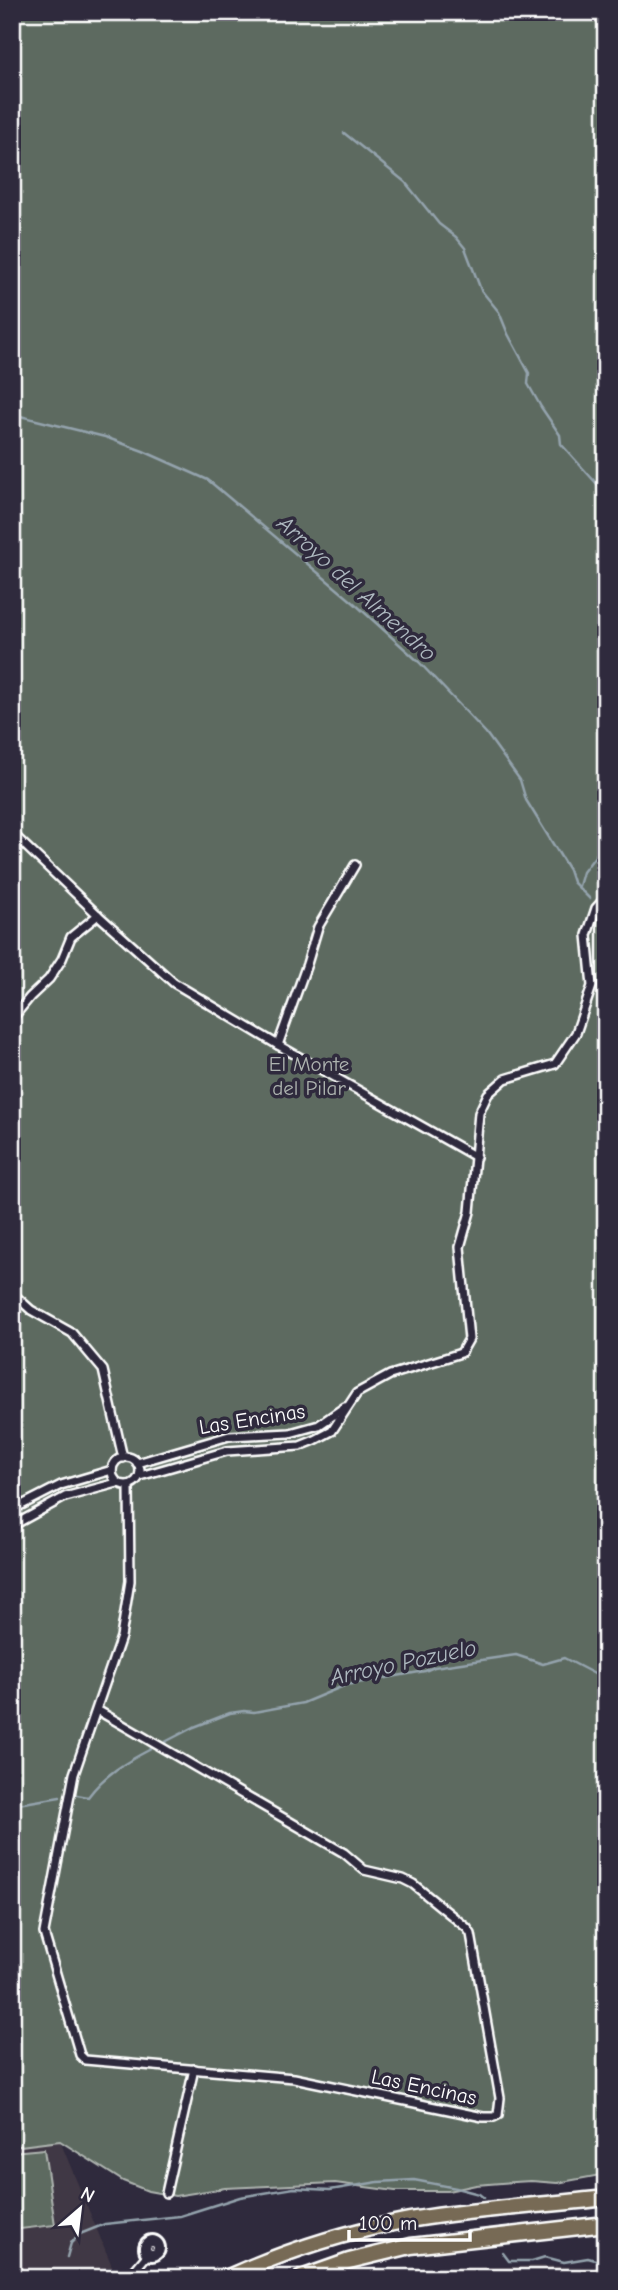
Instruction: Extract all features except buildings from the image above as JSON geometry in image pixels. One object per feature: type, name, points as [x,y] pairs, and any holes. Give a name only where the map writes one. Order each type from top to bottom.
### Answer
[{"type":"highway","points":[[226,2278],[275,2256],[348,2234],[405,2221],[606,2198]]},
{"type":"highway","points":[[301,2278],[349,2261],[411,2246],[606,2224]]},
{"type":"street","points":[[12,833],[174,983],[476,1157]]},
{"type":"street","points":[[278,1045],[318,927],[355,865]]},
{"type":"street","points":[[348,1404],[357,1393],[390,1375],[461,1353],[469,1339],[460,1247],[470,1212],[479,1113],[488,1094],[505,1079],[555,1064],[576,1033],[592,986],[587,935],[596,908],[606,897]]},
{"type":"street","points":[[12,1019],[49,979],[62,959],[71,937],[98,915]]},
{"type":"street","points":[[12,1293],[31,1310],[72,1333],[103,1370],[122,1458]]},
{"type":"street","name":"Las Encinas","points":[[137,1463],[229,1436],[290,1433],[319,1425],[348,1404]]},
{"type":"street","name":"Las Encinas","points":[[97,1710],[344,1853],[364,1870],[413,1884],[467,1928],[471,1934],[500,2098],[500,2109],[496,2116],[483,2117],[294,2078],[83,2058],[44,1933],[74,1774],[121,1637],[128,1592],[130,1485],[140,1476],[227,1451],[300,1446],[332,1432],[348,1404]]},
{"type":"street","points":[[117,1483],[112,1470],[122,1458],[129,1458],[137,1463],[140,1476]]},
{"type":"street","points":[[12,1510],[61,1485],[112,1470]]},
{"type":"street","points":[[12,1526],[65,1497],[117,1483],[130,1485]]},
{"type":"street","points":[[166,2193],[194,2069]]},
{"type":"street","points":[[128,2278],[148,2254]]},
{"type":"shaded area","points":[[60,2141],[117,2278],[12,2278],[12,2147]]},
{"type":"shaded area","points":[[535,2266],[606,2267],[606,2278],[404,2278],[424,2270]]},
{"type":"green space","name":"El Monte del Pilar","points":[[12,12],[606,12],[606,2174],[557,2183],[514,2182],[476,2185],[448,2191],[395,2191],[335,2183],[225,2188],[175,2196],[148,2191],[123,2181],[60,2141],[12,2147]]},
{"type":"green space","points":[[44,2149],[55,2225],[12,2230],[12,2152]]},
{"type":"waterway","points":[[344,133],[405,182],[439,224],[465,248],[481,290],[499,312],[529,373],[528,384],[560,435],[561,444],[606,494]]},
{"type":"waterway","name":"Arroyo del Almendro","points":[[12,414],[105,437],[208,480],[354,603],[419,662],[486,733],[520,780],[526,800],[569,870],[573,882],[590,899]]},
{"type":"waterway","points":[[579,886],[583,872],[606,842]]},
{"type":"waterway","name":"Arroyo del Almendro","points":[[603,910],[606,913]]},
{"type":"waterway","name":"Arroyo Pozuelo","points":[[165,1742],[230,1713],[254,1712],[303,1703],[346,1685],[425,1671],[434,1667],[516,1655],[543,1664],[564,1658],[606,1680]]},
{"type":"waterway","name":"Arroyo Pozuelo","points":[[77,1795],[88,1797],[116,1769],[151,1749]]},
{"type":"waterway","name":"Arroyo Pozuelo","points":[[12,1805],[60,1797]]},
{"type":"waterway","points":[[67,2257],[71,2243],[80,2234],[105,2224],[180,2216],[240,2197],[294,2188],[330,2190],[378,2182],[414,2180],[456,2188],[484,2198]]},
{"type":"waterway","points":[[503,2253],[509,2261],[532,2261],[545,2257],[564,2262],[588,2258],[606,2263]]}]
